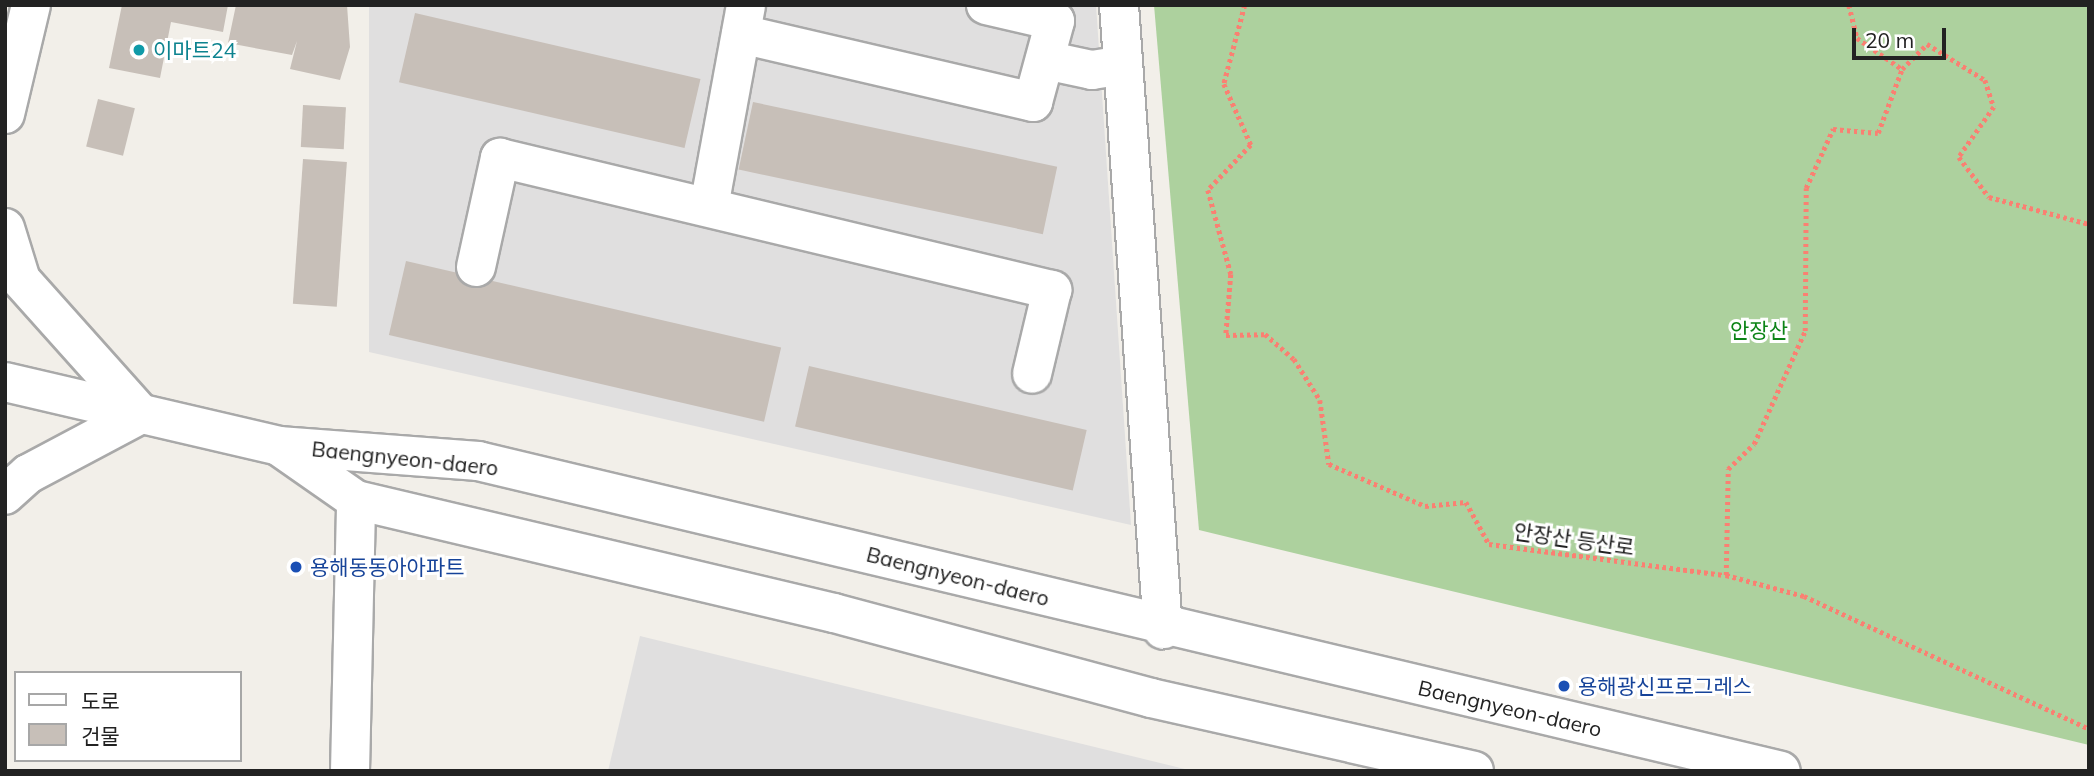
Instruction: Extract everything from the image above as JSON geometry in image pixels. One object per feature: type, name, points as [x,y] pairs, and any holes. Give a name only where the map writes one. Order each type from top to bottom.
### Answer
[{"type":"street","points":[[5,114],[32,5]]},
{"type":"street","points":[[709,207],[744,20],[1033,102],[1055,21],[986,5]]},
{"type":"street","points":[[1119,5],[1163,629]]},
{"type":"street","points":[[1045,60],[1092,70],[1123,65]]},
{"type":"street","points":[[476,267],[500,158],[1052,290],[1032,374]]},
{"type":"street","points":[[5,228],[21,279],[141,414]]},
{"type":"street","points":[[5,382],[279,446]]},
{"type":"street","points":[[5,495],[28,474],[141,414]]},
{"type":"street","name":"Baengnyeon-daero","points":[[279,446],[478,461],[1163,629],[1781,771]]},
{"type":"street","name":"Baengnyeon-daero","points":[[279,446],[356,500],[834,612],[1151,698],[1474,771]]},
{"type":"street","points":[[349,771],[356,500]]},
{"type":"path","name":"안장산 등산로","points":[[1245,5],[1224,84],[1251,145],[1208,190],[1231,274],[1226,335],[1265,334],[1294,359],[1320,400],[1329,464],[1425,506],[1466,502],[1489,544],[1726,575],[1804,596],[2089,729]]},
{"type":"path","points":[[1849,5],[1857,38],[1902,69]]},
{"type":"path","points":[[1726,575],[1728,470],[1754,444],[1805,331],[1806,188],[1833,129],[1878,133],[1902,69],[1927,44],[1985,80],[1994,107],[1959,158],[1989,197],[2089,224]]},
{"type":"shaded area","points":[[369,5],[1096,5],[1131,525],[369,352]]},
{"type":"shaded area","points":[[640,636],[1193,771],[608,771]]},
{"type":"green space","name":"안장산","points":[[1154,5],[2089,5],[2089,745],[1199,530]]},
{"type":"building","name":"이마트24","points":[[122,5],[228,5],[223,32],[171,22],[160,78],[109,68]]},
{"type":"building","points":[[236,5],[347,5],[350,47],[340,80],[290,69],[297,41],[292,55],[228,43]]},
{"type":"building","points":[[415,13],[700,79],[685,148],[399,82]]},
{"type":"building","points":[[98,99],[135,108],[123,156],[86,147]]},
{"type":"building","points":[[753,102],[1057,167],[1043,234],[739,169]]},
{"type":"building","points":[[303,105],[346,107],[344,149],[301,147]]},
{"type":"building","points":[[303,159],[347,162],[337,307],[293,304]]},
{"type":"building","points":[[406,261],[781,348],[764,422],[389,335]]},
{"type":"building","points":[[809,366],[1087,430],[1073,491],[795,426]]},
{"type":"place","name":"이마트24","points":[[139,50]]},
{"type":"place","name":"용해동동아아파트","points":[[296,567]]},
{"type":"place","name":"용해광신프로그레스","points":[[1564,686]]}]
